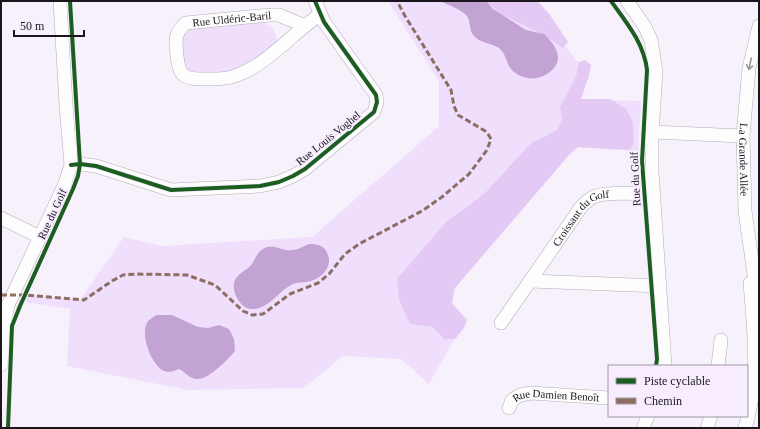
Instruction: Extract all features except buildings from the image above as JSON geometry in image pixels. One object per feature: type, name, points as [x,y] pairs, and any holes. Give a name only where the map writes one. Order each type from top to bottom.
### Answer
[{"type":"street","name":"Rue du Golf","points":[[1,365],[4,325],[8,305],[64,186],[71,165],[60,1]]},
{"type":"street","name":"Rue Louis Voghel","points":[[71,165],[80,164],[96,166],[172,190],[260,186],[279,182],[305,169],[374,112],[377,102],[376,95],[320,14],[315,1]]},
{"type":"street","name":"Rue du Golf","points":[[627,1],[645,27],[651,40],[656,72],[652,132],[653,194],[665,365]]},
{"type":"street","name":"Rue Uldéric-Baril","points":[[305,26],[280,16],[270,15],[186,22],[177,31],[178,69],[188,78],[195,79],[225,78],[235,76],[259,64],[320,14]]},
{"type":"street","name":"La Grande Allée","points":[[759,26],[749,68],[743,136],[744,211],[754,274],[759,294]]},
{"type":"street","points":[[652,132],[743,136]]},
{"type":"street","name":"Croissant du Golf","points":[[501,323],[581,207],[593,197],[601,194],[653,194]]},
{"type":"street","points":[[744,211],[757,369],[752,407],[745,428]]},
{"type":"street","points":[[1,218],[40,237]]},
{"type":"street","points":[[530,281],[660,286]]},
{"type":"street","points":[[718,365],[721,340]]},
{"type":"street","name":"Rue Damien Benoît","points":[[509,408],[512,400],[520,395],[531,393],[608,398]]},
{"type":"street","points":[[643,428],[648,417]]},
{"type":"street","points":[[707,428],[711,417]]},
{"type":"shaded area","points":[[388,1],[527,1],[589,75],[581,99],[641,101],[638,151],[558,146],[410,324],[460,329],[429,384],[401,359],[343,356],[304,388],[188,390],[67,366],[70,309],[24,302],[26,294],[80,300],[124,237],[162,246],[312,237],[439,126],[439,81]]},
{"type":"shaded area","points":[[440,1],[486,1],[493,9],[526,30],[544,34],[555,47],[558,57],[556,65],[547,74],[537,78],[526,78],[517,74],[509,66],[504,54],[499,48],[479,40],[472,34],[469,19],[465,14]]},
{"type":"shaded area","points":[[485,1],[538,1],[550,15],[568,42],[563,48],[540,33],[501,14]]},
{"type":"shaded area","points":[[264,22],[274,31],[277,43],[259,58],[228,73],[189,73],[182,64],[180,36],[187,28]]},
{"type":"shaded area","points":[[585,60],[591,65],[581,99],[610,99],[626,109],[633,122],[634,143],[630,150],[578,147],[569,155],[455,288],[452,303],[467,320],[464,328],[455,339],[444,339],[433,327],[410,324],[399,300],[397,279],[447,221],[487,191],[531,143],[557,130],[562,120],[560,107],[576,77],[579,62]]},
{"type":"shaded area","points":[[309,244],[316,244],[325,249],[329,260],[327,269],[324,273],[311,281],[291,285],[269,303],[259,308],[249,308],[241,303],[235,294],[235,280],[250,266],[263,249],[271,246],[284,250],[294,250]]},
{"type":"shaded area","points":[[156,315],[172,315],[198,327],[208,328],[219,325],[229,329],[234,339],[235,351],[212,373],[201,378],[196,379],[191,377],[179,369],[170,372],[164,371],[159,368],[151,356],[146,341],[146,326],[148,321]]},
{"type":"marked path","points":[[1,295],[25,295],[84,300],[123,275],[187,275],[215,285],[243,311],[252,315],[263,314],[290,294],[318,283],[329,274],[345,254],[359,244],[422,211],[442,197],[469,174],[487,150],[491,139],[487,132],[458,115],[454,106],[451,90],[397,1]]},
{"type":"cycle path","points":[[8,428],[12,326],[73,189],[78,176],[80,164],[70,1]]},
{"type":"cycle path","points":[[71,165],[80,164],[96,166],[171,190],[260,186],[279,182],[305,169],[374,112],[377,102],[376,95],[324,22],[315,1]]},
{"type":"cycle path","points":[[611,1],[634,33],[642,51],[647,70],[642,161],[657,359],[656,365]]}]
